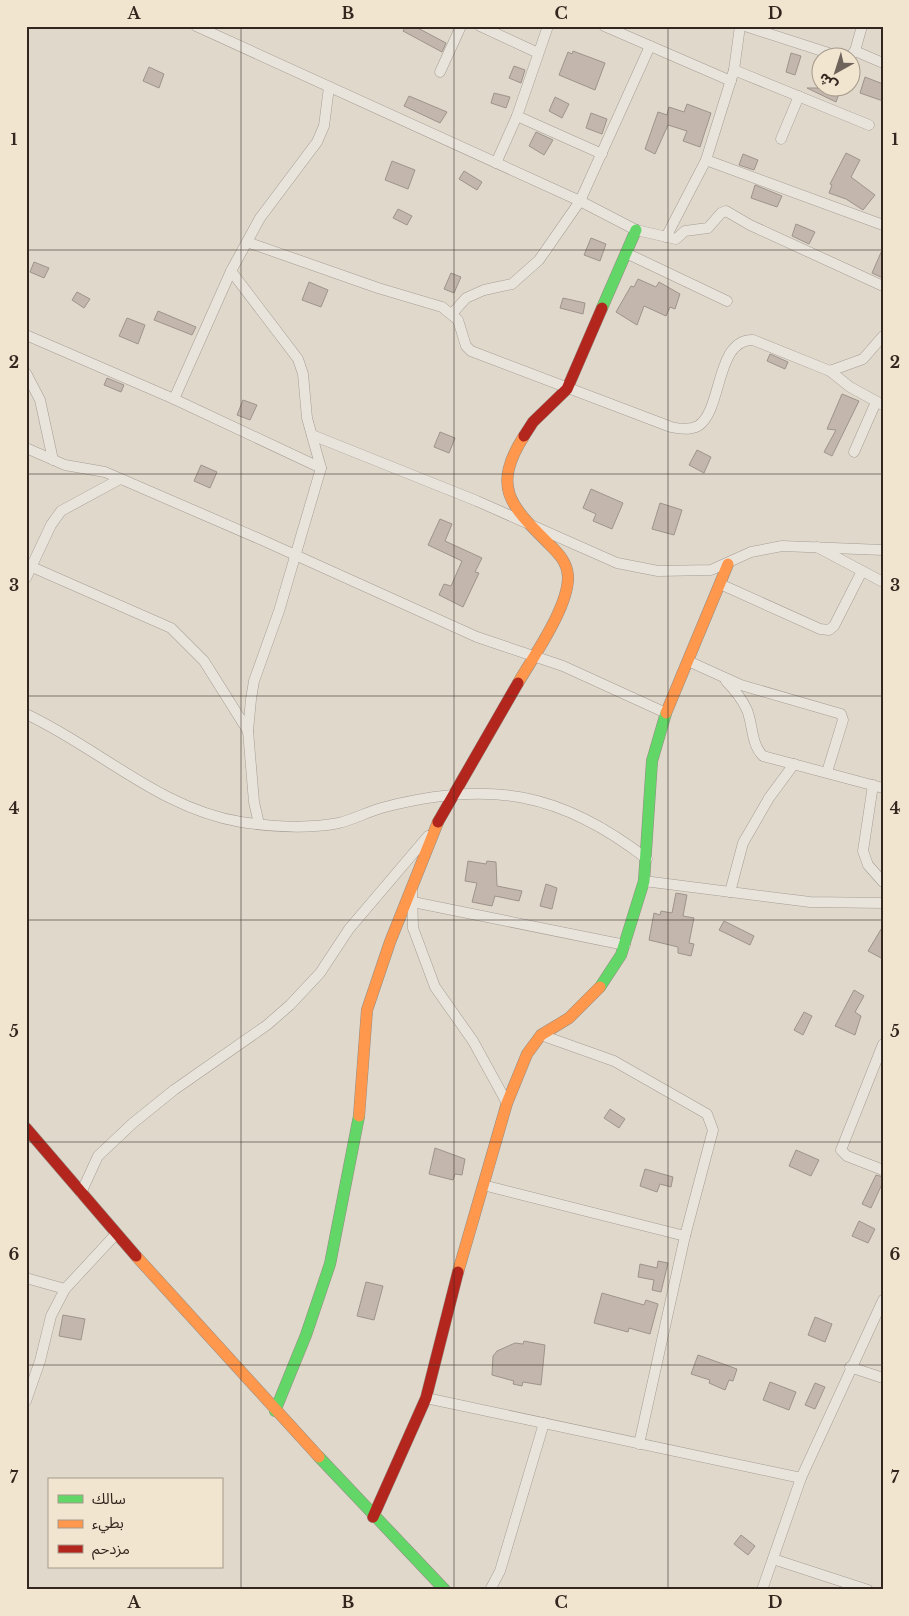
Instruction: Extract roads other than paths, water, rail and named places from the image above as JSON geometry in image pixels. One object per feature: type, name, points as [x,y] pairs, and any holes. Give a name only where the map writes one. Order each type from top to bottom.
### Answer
[{"type":"street","points":[[196,26],[496,162],[580,201],[636,230],[676,238],[685,231],[708,228],[720,212],[726,211],[750,225],[883,286]]},
{"type":"street","points":[[440,72],[461,26]]},
{"type":"street","points":[[480,26],[538,53]]},
{"type":"street","points":[[496,162],[517,116],[548,26]]},
{"type":"street","points":[[604,26],[731,81]]},
{"type":"street","points":[[666,236],[706,160],[734,70],[740,26]]},
{"type":"street","points":[[745,26],[813,48]]},
{"type":"street","points":[[854,48],[862,26]]},
{"type":"street","points":[[452,314],[466,298],[484,290],[512,284],[539,260],[580,201],[650,46]]},
{"type":"street","points":[[862,57],[883,63]]},
{"type":"street","points":[[734,70],[869,125]]},
{"type":"street","points":[[174,399],[231,271],[260,218],[317,142],[324,126],[329,87]]},
{"type":"street","points":[[781,139],[799,96]]},
{"type":"street","points":[[517,116],[602,154]]},
{"type":"street","points":[[706,160],[883,225]]},
{"type":"street","points":[[81,1193],[98,1156],[133,1123],[174,1090],[267,1025],[320,974],[348,929],[434,829],[455,795],[559,612],[568,577],[564,559],[529,524],[508,495],[506,482],[514,452],[533,422],[567,389],[636,230]]},
{"type":"street","points":[[247,242],[378,288],[442,307],[452,314],[461,328],[466,346],[471,351],[567,389],[680,429],[698,426],[706,416],[730,352],[739,342],[753,340],[830,371],[850,387],[879,404],[854,452]]},
{"type":"street","points":[[626,253],[726,301]]},
{"type":"street","points":[[231,271],[298,358],[303,374],[304,403],[321,468],[279,611],[254,681],[248,731],[254,802],[259,824]]},
{"type":"street","points":[[26,335],[174,399],[321,468]]},
{"type":"street","points":[[830,371],[864,359],[883,336]]},
{"type":"street","points":[[26,373],[40,400],[53,460]]},
{"type":"street","points":[[312,435],[529,524],[617,563],[658,571],[711,570],[728,564],[751,552],[782,546],[814,545],[883,550]]},
{"type":"street","points":[[26,448],[53,460],[73,466],[98,470],[120,479],[296,555],[477,637],[563,666],[666,713]]},
{"type":"street","points":[[26,578],[54,520],[61,511],[120,479]]},
{"type":"street","points":[[814,545],[883,582]]},
{"type":"street","points":[[373,1517],[426,1398],[438,1344],[482,1185],[507,1103],[527,1054],[541,1035],[569,1018],[598,990],[625,946],[644,881],[647,859],[652,761],[666,713],[728,564]]},
{"type":"street","points":[[32,568],[171,628],[204,661],[248,731]]},
{"type":"street","points":[[720,584],[820,629],[829,630],[834,626],[862,571]]},
{"type":"street","points":[[688,661],[723,679],[794,702],[841,714],[843,720],[827,772]]},
{"type":"street","points":[[723,679],[740,697],[747,710],[758,752],[769,759],[827,772],[878,787],[863,850],[868,865],[883,882]]},
{"type":"street","points":[[26,714],[50,725],[146,786],[191,808],[238,822],[299,827],[338,823],[398,804],[482,792],[508,794],[551,804],[616,835],[647,859]]},
{"type":"street","points":[[730,892],[743,843],[769,798],[794,764]]},
{"type":"street","points":[[275,1411],[306,1335],[330,1264],[362,1102],[367,1010],[390,942],[434,829]]},
{"type":"street","points":[[644,881],[810,902],[883,903]]},
{"type":"street","points":[[412,885],[413,928],[435,987],[473,1041],[507,1103]]},
{"type":"street","points":[[413,902],[625,946]]},
{"type":"street","points":[[541,1035],[614,1061],[707,1114],[713,1130],[685,1236],[639,1444]]},
{"type":"street","points":[[883,1044],[841,1150],[847,1156],[883,1170]]},
{"type":"street","points":[[26,1128],[116,1234],[275,1411],[373,1517],[444,1590]]},
{"type":"street","points":[[482,1185],[685,1236]]},
{"type":"street","points":[[26,1401],[40,1361],[50,1316],[65,1289],[116,1234]]},
{"type":"street","points":[[26,1278],[65,1289]]},
{"type":"street","points":[[762,1590],[801,1478],[850,1367],[883,1300]]},
{"type":"street","points":[[850,1367],[883,1378]]},
{"type":"street","points":[[426,1398],[801,1478]]},
{"type":"street","points":[[490,1590],[500,1571],[544,1423]]},
{"type":"street","points":[[773,1559],[868,1590]]}]
